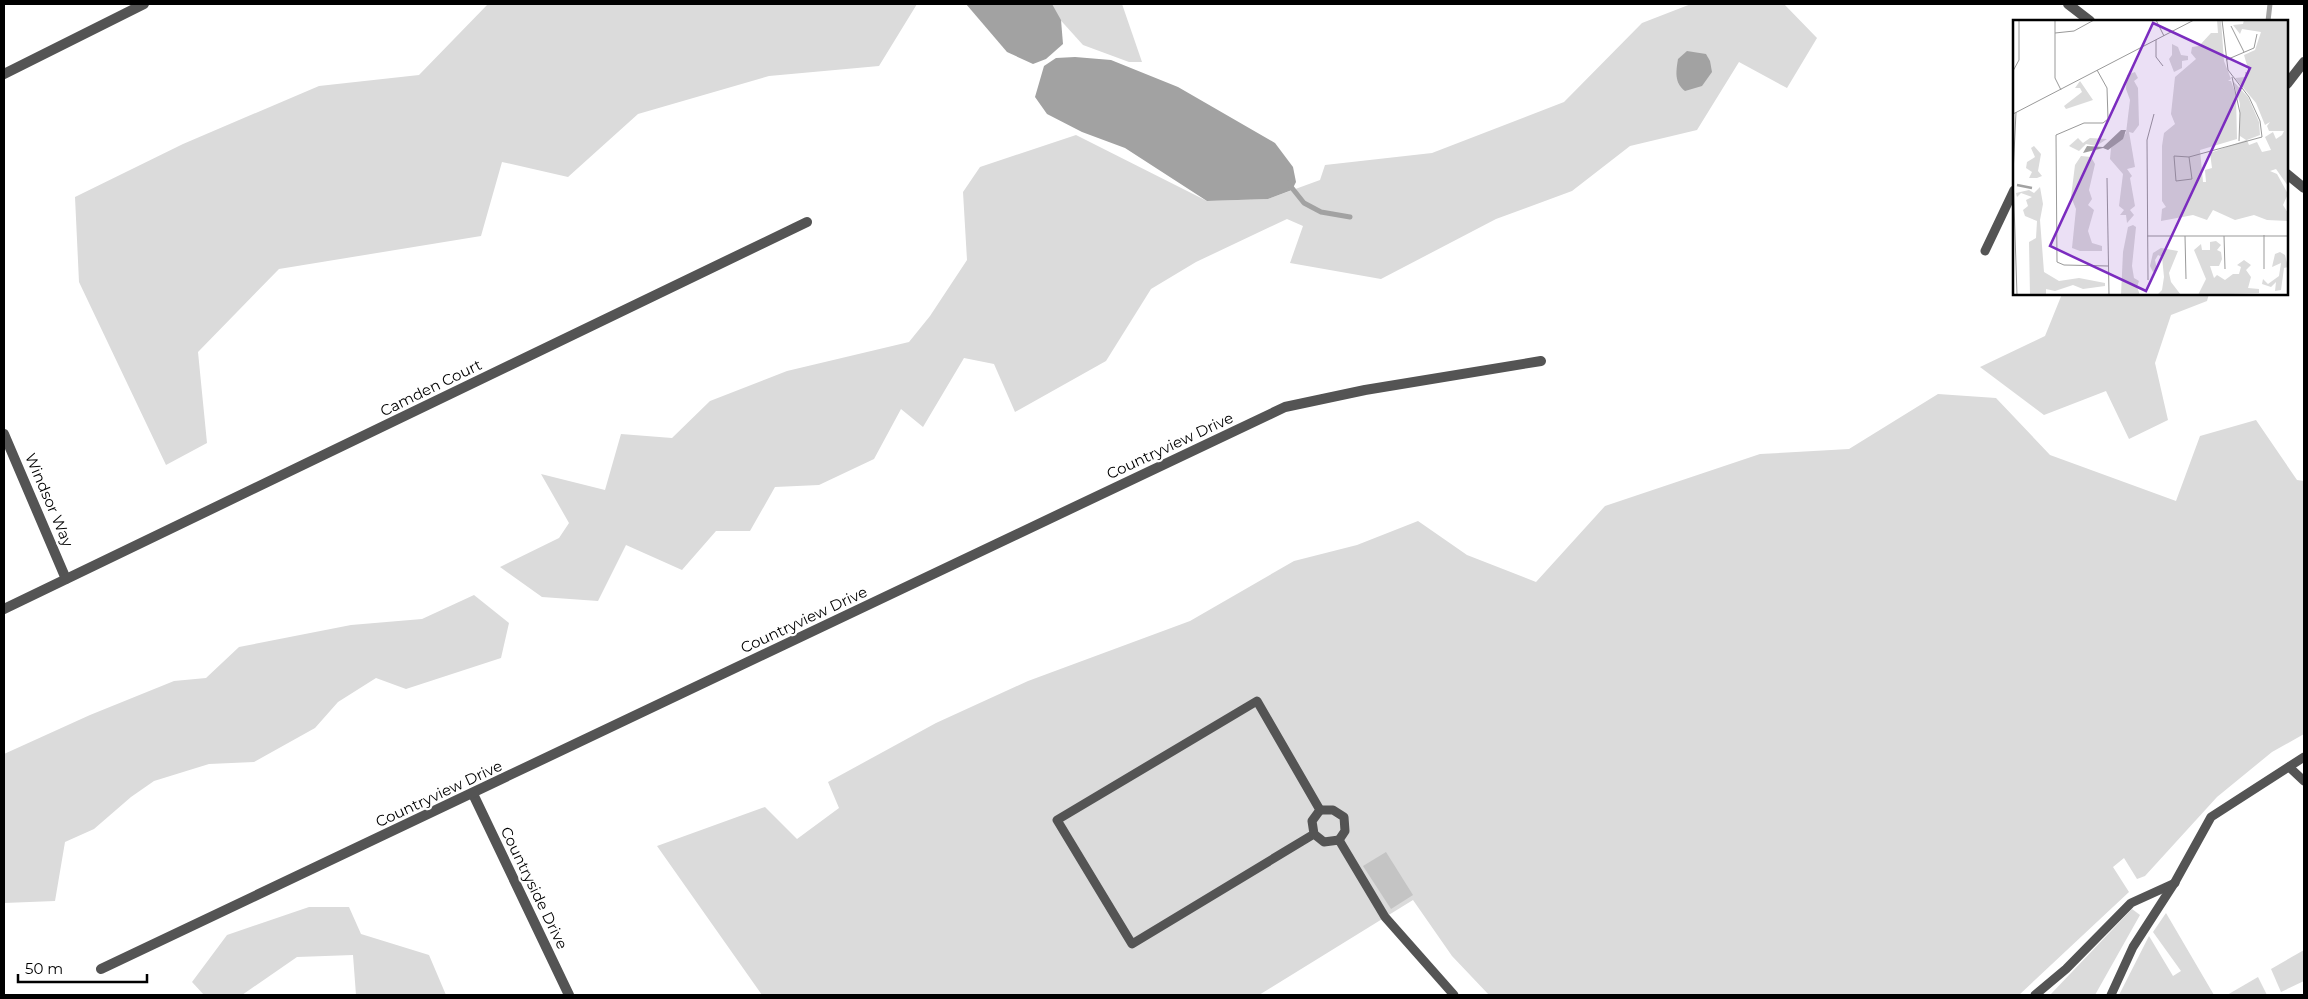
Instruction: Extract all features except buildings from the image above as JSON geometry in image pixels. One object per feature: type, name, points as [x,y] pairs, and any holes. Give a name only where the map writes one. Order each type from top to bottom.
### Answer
[{"type":"street","points":[[4,74],[144,4]]},
{"type":"street","points":[[2068,4],[2089,20]]},
{"type":"street","points":[[2288,83],[2304,62]]},
{"type":"street","points":[[2288,175],[2304,188]]},
{"type":"street","name":"Camden Court","points":[[4,609],[807,222]]},
{"type":"street","name":"Countryview Drive","points":[[101,969],[1285,408],[1366,390],[1541,361]]},
{"type":"street","name":"Windsor Way","points":[[4,434],[66,579]]},
{"type":"street","name":"Countryside Drive","points":[[473,794],[569,995]]},
{"type":"lane","points":[[1985,251],[2013,192]]},
{"type":"lane","points":[[1314,834],[1132,944],[1057,820],[1257,701],[1320,810]]},
{"type":"lane","points":[[2111,995],[2132,947],[2176,882],[2211,817],[2304,757]]},
{"type":"lane","points":[[2289,768],[2304,781]]},
{"type":"lane","points":[[1320,810],[1333,810],[1344,817],[1345,831],[1339,840],[1324,842],[1314,834],[1312,820],[1320,810]]},
{"type":"lane","points":[[1339,840],[1385,917],[1454,995]]},
{"type":"lane","points":[[2036,995],[2066,969],[2131,903],[2176,882]]},
{"type":"shaded area","points":[[488,4],[917,4],[879,66],[769,76],[638,114],[568,177],[502,162],[481,236],[279,269],[198,352],[207,443],[166,465],[79,282],[75,197],[183,144],[319,86],[419,75]]},
{"type":"shaded area","points":[[966,4],[1052,4],[1061,20],[1063,44],[1046,59],[1033,64],[1007,52]]},
{"type":"shaded area","points":[[1046,4],[1122,4],[1142,62],[1129,62],[1083,45]]},
{"type":"shaded area","points":[[1691,4],[1784,4],[1817,38],[1787,88],[1739,62],[1697,130],[1630,146],[1572,191],[1496,219],[1381,279],[1290,263],[1303,226],[1287,219],[1196,262],[1151,289],[1106,361],[1015,412],[994,364],[964,358],[923,427],[901,409],[874,459],[819,485],[775,487],[750,531],[716,531],[682,570],[626,545],[598,601],[542,597],[500,567],[559,538],[569,523],[541,474],[605,490],[621,434],[672,438],[710,401],[787,371],[909,342],[930,316],[967,260],[963,192],[980,167],[1076,135],[1207,201],[1268,199],[1320,180],[1325,165],[1432,153],[1564,102],[1642,23]]},
{"type":"shaded area","points":[[1687,51],[1706,54],[1710,61],[1712,72],[1702,86],[1685,91],[1677,81],[1676,72],[1678,59]]},
{"type":"shaded area","points":[[1075,57],[1111,60],[1178,87],[1275,143],[1293,167],[1296,182],[1292,190],[1268,199],[1207,201],[1125,148],[1082,132],[1047,114],[1035,97],[1044,66],[1056,58]]},
{"type":"shaded area","points":[[2062,295],[2209,295],[2207,301],[2171,315],[2155,363],[2168,420],[2129,439],[2106,391],[2044,415],[1980,367],[2045,336]]},
{"type":"shaded area","points":[[1938,394],[1996,398],[2050,455],[2176,501],[2200,436],[2256,420],[2297,480],[2304,481],[2304,734],[2272,752],[2217,797],[2145,876],[2137,879],[2124,858],[2113,867],[2129,892],[2019,995],[1489,995],[1452,956],[1413,900],[1259,995],[762,995],[657,846],[765,807],[797,839],[839,808],[828,782],[936,723],[1028,681],[1190,621],[1294,561],[1357,545],[1418,521],[1467,555],[1536,582],[1605,506],[1760,454],[1849,449]]},
{"type":"shaded area","points":[[474,595],[509,623],[501,658],[406,689],[376,678],[338,702],[315,728],[254,762],[209,764],[154,781],[131,797],[94,829],[65,842],[55,901],[4,903],[4,754],[90,715],[174,681],[206,678],[239,647],[351,625],[422,619]]},
{"type":"shaded area","points":[[309,907],[349,907],[361,934],[429,955],[446,995],[356,995],[353,955],[297,957],[242,995],[204,995],[192,982],[227,935]]},
{"type":"shaded area","points":[[2132,909],[2140,915],[2095,995],[2050,995]]},
{"type":"shaded area","points":[[2166,913],[2214,995],[2119,995],[2149,936],[2173,976],[2181,971],[2153,932]]},
{"type":"shaded area","points":[[2304,950],[2304,981],[2281,992],[2271,969]]},
{"type":"shaded area","points":[[2258,977],[2267,995],[2227,995]]},
{"type":"waterway","points":[[2268,20],[2270,4]]},
{"type":"waterway","points":[[1288,183],[1304,203],[1321,212],[1350,217]]}]
